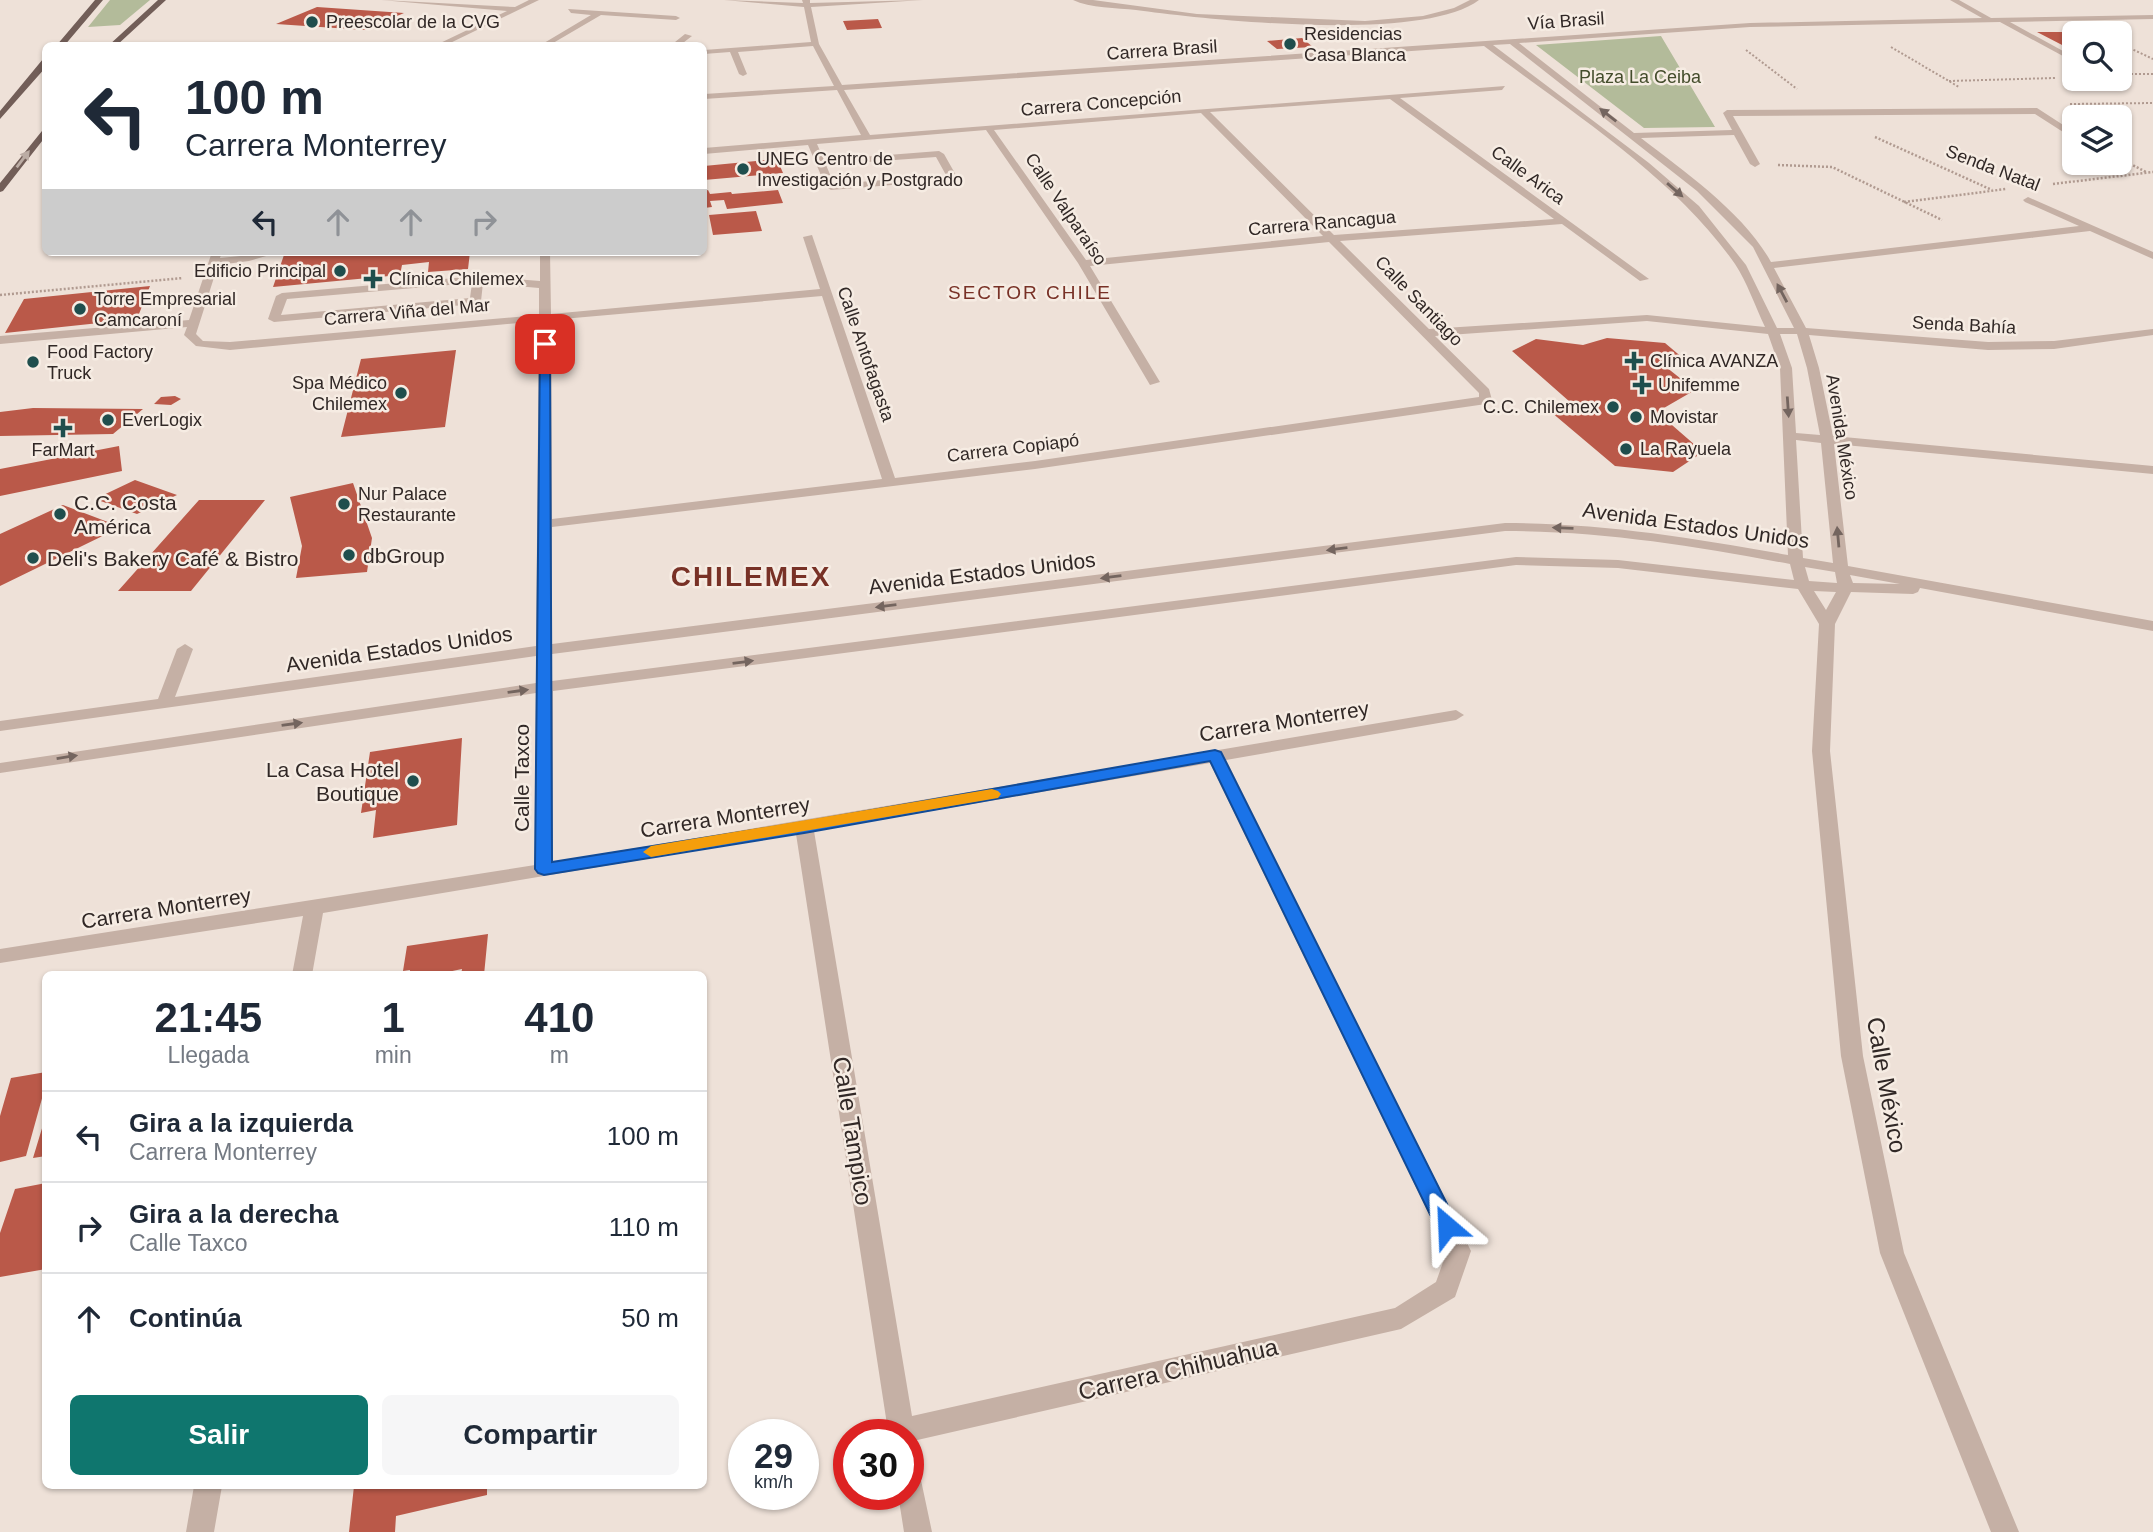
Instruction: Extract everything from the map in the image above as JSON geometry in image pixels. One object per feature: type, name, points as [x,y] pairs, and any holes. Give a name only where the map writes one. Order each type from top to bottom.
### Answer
[{"type":"main road","points":[[62,42],[99,0]]},
{"type":"main road","points":[[115,42],[162,0]]},
{"type":"main road","points":[[0,116],[42,66]]},
{"type":"main road","points":[[0,189],[42,134]]},
{"type":"street","points":[[385,0],[516,9]]},
{"type":"street","points":[[445,42],[535,0]]},
{"type":"street","points":[[728,0],[919,0]]},
{"type":"street","points":[[1077,0],[1197,16],[1365,23],[1423,18],[1456,9],[1475,0]]},
{"type":"street","points":[[1954,0],[1991,20]]},
{"type":"street","points":[[1973,0],[2062,53]]},
{"type":"street","points":[[807,2],[815,44],[842,88],[867,138]]},
{"type":"street","points":[[571,11],[676,18]]},
{"type":"street","points":[[549,42],[598,13]]},
{"type":"street","name":"Vía Brasil","points":[[1485,43],[1716,27],[2153,17]]},
{"type":"street","points":[[679,42],[688,36]]},
{"type":"street","name":"Avenida México","points":[[1511,41],[1700,189],[1757,246],[1802,331],[1832,465],[1841,567],[1846,587]]},
{"type":"street","points":[[1485,43],[1610,137],[1696,208],[1741,265],[1773,331],[1786,368],[1796,560],[1802,584],[1827,624]]},
{"type":"street","name":"Carrera Brasil","points":[[707,97],[1485,43]]},
{"type":"street","points":[[707,52],[815,44]]},
{"type":"street","points":[[733,50],[743,74]]},
{"type":"street","name":"Carrera Concepción","points":[[707,151],[1502,88]]},
{"type":"street","name":"Calle Arica","points":[[1393,97],[1644,279]]},
{"type":"street","name":"Calle Santiago","points":[[1203,110],[1334,238],[1424,333],[1485,392],[1486,400]]},
{"type":"street","points":[[1755,164],[1727,113],[2037,111],[2062,128]]},
{"type":"street","name":"Calle Valparaíso","points":[[989,129],[1083,263],[1154,382]]},
{"type":"street","points":[[1610,137],[1737,132]]},
{"type":"street","points":[[811,142],[831,187],[952,177],[939,154],[822,163]]},
{"type":"street","name":"Senda Natal","points":[[2028,200],[2153,256]]},
{"type":"street","name":"Carrera Rancagua","points":[[1083,263],[1334,238],[1564,221]]},
{"type":"street","points":[[1767,266],[2092,228]]},
{"type":"street","name":"Calle Antofagasta","points":[[808,237],[890,482]]},
{"type":"street","points":[[0,340],[193,323],[215,257],[258,256]]},
{"type":"street","name":"Calle Taxco","points":[[544,869],[545,256]]},
{"type":"street","points":[[478,279],[475,301],[274,319],[282,296],[478,279],[545,285]]},
{"type":"street","name":"Carrera Viña del Mar","points":[[193,323],[190,334],[200,344],[230,346],[826,292]]},
{"type":"street","points":[[1424,333],[1647,318],[1773,331]]},
{"type":"street","name":"Senda Bahía","points":[[1773,331],[1988,346],[2054,345],[2153,332]]},
{"type":"street","name":"Carrera Copiapó","points":[[544,524],[1035,465],[1486,400]]},
{"type":"street","points":[[1790,436],[2153,470]]},
{"type":"street","name":"Avenida Estados Unidos","points":[[0,726],[544,650],[1504,527],[1566,527],[1666,537],[2153,626]]},
{"type":"street","name":"Avenida Estados Unidos","points":[[0,768],[544,687],[1516,561],[1618,564],[1846,587],[1969,591]]},
{"type":"street","points":[[1827,624],[1846,587]]},
{"type":"street","name":"Calle México","points":[[1827,624],[1821,751],[1852,1056],[1892,1253],[2005,1532]]},
{"type":"street","points":[[164,704],[185,649]]},
{"type":"street","name":"Carrera Monterrey","points":[[0,956],[314,908],[804,827],[1456,715]]},
{"type":"street","name":"Carrera Chihuahua","points":[[924,1428],[1401,1318],[1446,1289],[1459,1251],[1215,755]]},
{"type":"street","name":"Calle Tampico","points":[[804,827],[899,1419]]},
{"type":"street","points":[[303,971],[314,908]]},
{"type":"street","points":[[200,1532],[207,1489]]},
{"type":"street","points":[[914,1510],[918,1532]]},
{"type":"path","points":[[1848,22],[2000,112]]},
{"type":"path","points":[[1716,27],[1829,112]]},
{"type":"path","points":[[2132,49],[2153,59]]},
{"type":"path","points":[[2132,74],[2153,74]]},
{"type":"path","points":[[1949,80],[2060,78]]},
{"type":"path","points":[[2037,111],[2026,105],[2153,103]]},
{"type":"path","name":"Senda Natal","points":[[1870,135],[1994,191],[2028,200]]},
{"type":"path","points":[[1755,164],[1832,167],[1984,241]]},
{"type":"path","points":[[2132,164],[2153,174]]},
{"type":"path","points":[[0,295],[208,276]]},
{"type":"green space","points":[[110,0],[150,0],[120,25],[88,27]]},
{"type":"green space","name":"Plaza La Ceiba","points":[[1661,36],[1715,127],[1644,128],[1536,45]]},
{"type":"building","points":[[317,7],[404,13],[365,30],[276,24]]},
{"type":"building","points":[[878,19],[882,28],[847,30],[843,21]]},
{"type":"building","points":[[2037,32],[2062,32],[2062,45]]},
{"type":"building","name":"Residencias Casa Blanca","points":[[1302,38],[1313,47],[1277,49],[1267,41]]},
{"type":"building","name":"UNEG Centro de Investigación y Postgrado","points":[[777,159],[783,173],[707,180],[707,166]]},
{"type":"building","name":"UNEG Centro de Investigación y Postgrado","points":[[707,190],[710,194],[732,194],[778,190],[783,203],[727,209],[724,200],[710,201],[712,207],[707,208]]},
{"type":"building","points":[[756,211],[762,231],[713,235],[709,215]]},
{"type":"building","name":"Edificio Principal","points":[[284,256],[470,256],[468,269],[428,272],[429,262],[402,265],[400,275],[273,287]]},
{"type":"building","name":"Torre Empresarial Camcaroní","points":[[150,286],[137,319],[5,333],[24,299]]},
{"type":"building","name":"C.C. Chilemex","points":[[1607,338],[1665,343],[1684,359],[1666,367],[1695,390],[1657,412],[1703,452],[1673,472],[1615,466],[1551,412],[1570,402],[1512,351],[1536,339],[1583,345]]},
{"type":"building","name":"Spa Médico Chilemex","points":[[456,350],[445,427],[341,437],[361,359]]},
{"type":"building","points":[[175,396],[181,399],[171,405],[154,404],[161,397]]},
{"type":"building","points":[[33,408],[143,409],[113,434],[0,436],[0,412]]},
{"type":"building","points":[[119,446],[122,471],[0,496],[0,469]]},
{"type":"building","points":[[135,480],[177,495],[137,514],[95,499]]},
{"type":"building","points":[[353,483],[372,538],[367,572],[296,578],[302,546],[290,497]]},
{"type":"building","points":[[199,500],[265,500],[191,591],[118,591]]},
{"type":"building","points":[[63,505],[121,527],[0,586],[0,534]]},
{"type":"building","name":"La Casa Hotel Boutique","points":[[462,738],[457,825],[373,838],[376,810],[361,813],[370,752]]},
{"type":"building","points":[[488,934],[484,971],[403,971],[407,946]]},
{"type":"building","points":[[42,1073],[42,1098],[26,1156],[0,1162],[0,1116],[11,1078]]},
{"type":"building","points":[[42,1128],[42,1157],[33,1158]]},
{"type":"building","points":[[42,1184],[42,1270],[0,1277],[0,1233],[15,1189]]},
{"type":"building","points":[[354,1489],[487,1489],[487,1495],[396,1516],[395,1532],[349,1532]]},
{"type":"slow traffic","points":[[651,852],[992,794]]},
{"type":"place","name":"Preescolar de la CVG","points":[[312,22]]},
{"type":"place","name":"Residencias Casa Blanca","points":[[1290,44]]},
{"type":"place","name":"UNEG Centro de Investigación y Postgrado","points":[[743,169]]},
{"type":"place","name":"Edificio Principal","points":[[340,271]]},
{"type":"place","name":"Clínica Chilemex","points":[[373,279]]},
{"type":"place","name":"Torre Empresarial Camcaroní","points":[[80,309]]},
{"type":"place","name":"Clínica AVANZA","points":[[1634,361]]},
{"type":"place","name":"Food Factory Truck","points":[[33,362]]},
{"type":"place","name":"Unifemme","points":[[1642,385]]},
{"type":"place","name":"Spa Médico Chilemex","points":[[401,393]]},
{"type":"place","name":"C.C. Chilemex","points":[[1613,407]]},
{"type":"place","name":"Movistar","points":[[1636,417]]},
{"type":"place","name":"EverLogix","points":[[108,420]]},
{"type":"place","name":"FarMart","points":[[63,428]]},
{"type":"place","name":"La Rayuela","points":[[1626,449]]},
{"type":"place","name":"Nur Palace Restaurante","points":[[344,504]]},
{"type":"place","name":"C.C. Costa América","points":[[60,514]]},
{"type":"place","name":"dbGroup","points":[[349,555]]},
{"type":"place","name":"Deli's Bakery Café & Bistro","points":[[33,558]]},
{"type":"place","name":"La Casa Hotel Boutique","points":[[413,781]]},
{"type":"district","name":"SECTOR CHILE","points":[[1030,292]]},
{"type":"district","name":"CHILEMEX","points":[[751,576]]},
{"type":"route","points":[[545,344],[544,869],[804,827],[1215,755],[1447,1226]]}]
